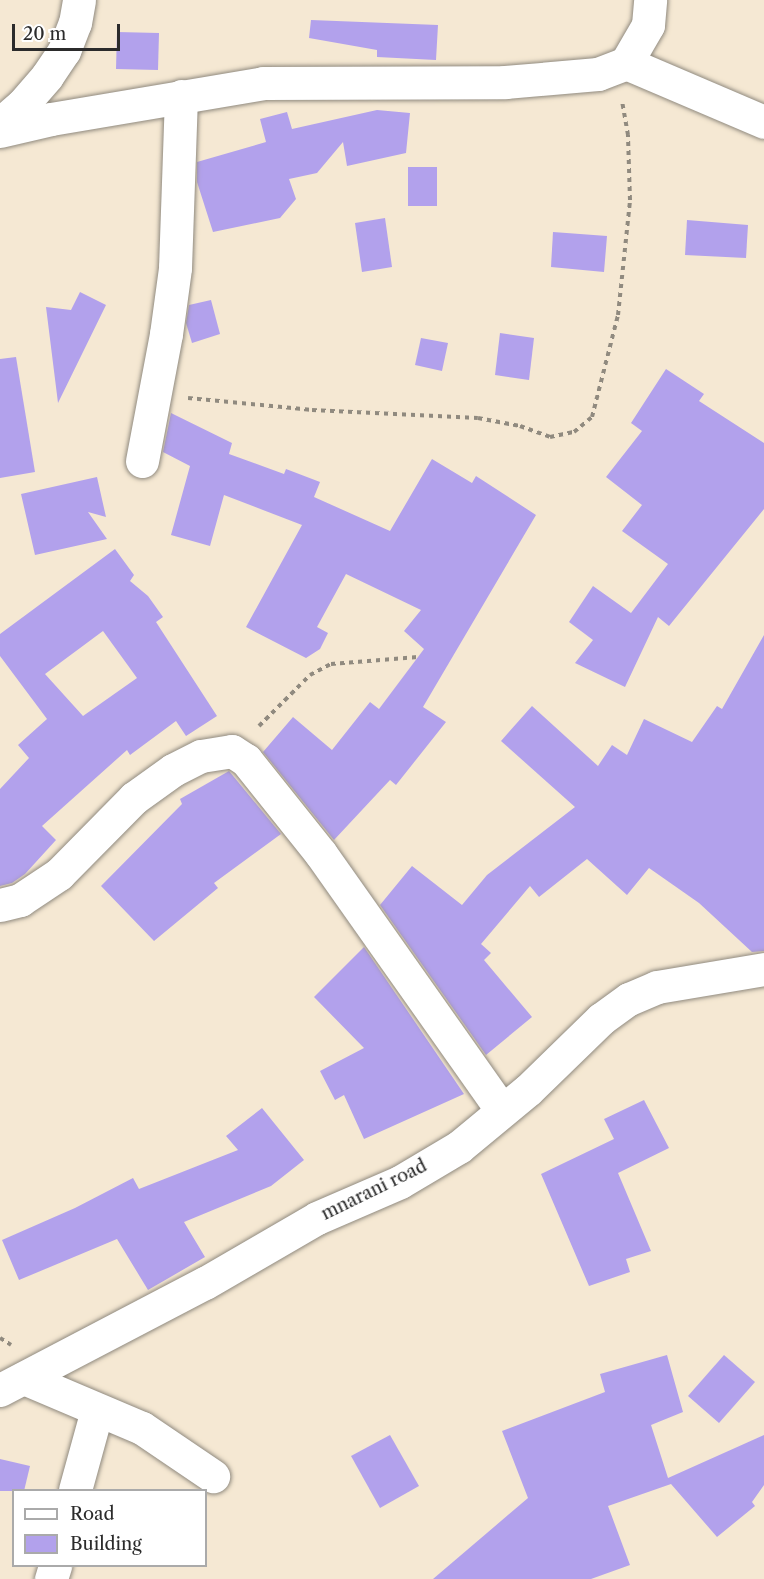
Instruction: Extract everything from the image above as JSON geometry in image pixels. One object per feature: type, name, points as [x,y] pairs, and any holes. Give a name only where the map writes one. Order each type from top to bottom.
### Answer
[{"type":"street","points":[[0,124],[29,98],[64,51],[75,23],[79,0]]},
{"type":"street","points":[[0,131],[51,119],[181,96],[287,82],[529,81],[598,74],[621,65],[648,25],[650,0]]},
{"type":"street","points":[[621,65],[764,122]]},
{"type":"street","points":[[142,460],[166,334],[175,268],[181,96]]},
{"type":"street","points":[[0,905],[20,900],[59,874],[134,798],[173,770],[201,756],[232,751],[246,760],[321,854],[502,1111]]},
{"type":"street","name":"mnarani road","points":[[12,1384],[205,1283],[317,1218],[400,1182],[459,1146],[502,1111],[601,1019],[629,999],[657,987],[764,969]]},
{"type":"street","points":[[12,1384],[97,1410],[142,1428],[213,1476]]},
{"type":"street","points":[[76,1489],[97,1410]]},
{"type":"path","points":[[154,394],[312,410],[478,418],[520,426],[550,437],[574,432],[592,417],[618,315],[625,262],[630,200],[628,135],[621,65]]},
{"type":"path","points":[[232,751],[310,675],[331,664],[418,657]]},
{"type":"building","points":[[311,20],[438,25],[436,60],[377,57],[377,50],[309,38]]},
{"type":"building","points":[[117,32],[159,33],[158,70],[116,69]]},
{"type":"building","points":[[377,110],[410,113],[406,153],[347,166],[343,142],[317,173],[289,179],[296,199],[280,218],[213,232],[197,182],[197,162],[266,142],[260,119],[287,112],[292,129]]},
{"type":"building","points":[[408,167],[437,167],[437,206],[408,206]]},
{"type":"building","points":[[385,218],[392,267],[362,272],[355,223]]},
{"type":"building","points":[[687,220],[748,225],[746,258],[685,255]]},
{"type":"building","points":[[553,232],[607,236],[604,272],[551,267]]},
{"type":"building","points":[[80,292],[106,305],[58,403],[46,307],[71,310]]},
{"type":"building","points":[[211,300],[220,334],[192,343],[186,323],[189,305]]},
{"type":"building","points":[[500,333],[534,338],[529,380],[495,375]]},
{"type":"building","points":[[421,338],[448,343],[442,371],[415,365]]},
{"type":"building","points":[[16,357],[35,472],[0,478],[0,359]]},
{"type":"building","points":[[666,369],[704,394],[699,401],[764,443],[764,509],[669,626],[658,617],[625,687],[575,663],[593,640],[569,622],[593,586],[631,613],[668,564],[622,531],[642,505],[606,477],[642,431],[631,423]]},
{"type":"building","points":[[171,413],[232,443],[229,454],[284,474],[286,469],[320,482],[314,497],[390,531],[432,459],[472,483],[476,476],[536,515],[423,707],[446,722],[396,785],[390,780],[334,840],[263,752],[293,717],[332,750],[370,702],[379,709],[424,649],[404,631],[421,610],[346,574],[317,627],[328,633],[320,649],[306,658],[246,627],[302,525],[224,495],[210,546],[171,535],[190,466],[163,452]]},
{"type":"building","points":[[97,477],[106,517],[88,512],[107,539],[35,555],[21,494]]},
{"type":"building","points":[[115,549],[134,575],[130,581],[148,596],[163,617],[156,622],[217,716],[186,736],[176,721],[130,755],[127,750],[42,826],[56,840],[25,874],[12,883],[0,886],[0,789],[29,758],[18,745],[47,719],[0,656],[0,634]],"holes":[[[103,631],[137,678],[83,716],[45,674]]]},
{"type":"building","points":[[764,635],[764,951],[752,952],[699,903],[649,868],[627,895],[587,859],[539,897],[530,886],[481,944],[491,953],[484,960],[532,1017],[486,1055],[380,905],[412,866],[462,905],[487,875],[575,807],[501,741],[532,706],[598,766],[612,745],[627,755],[644,719],[692,742],[717,706],[722,709]]},
{"type":"building","points":[[229,771],[281,834],[214,883],[218,888],[154,941],[101,886],[182,804],[180,799]]},
{"type":"building","points":[[364,947],[464,1094],[364,1139],[344,1095],[335,1100],[320,1071],[364,1048],[314,997]]},
{"type":"building","points":[[644,1100],[669,1148],[618,1173],[651,1251],[626,1259],[630,1272],[589,1286],[541,1174],[614,1139],[604,1119]]},
{"type":"building","points":[[262,1108],[304,1160],[271,1186],[184,1222],[205,1257],[148,1290],[117,1239],[19,1280],[2,1240],[75,1208],[133,1178],[139,1189],[238,1150],[226,1136]]},
{"type":"building","points":[[667,1355],[683,1412],[651,1425],[668,1478],[764,1435],[764,1485],[752,1502],[755,1506],[717,1537],[671,1484],[608,1506],[630,1565],[591,1579],[433,1579],[528,1498],[502,1431],[605,1392],[600,1374]]},
{"type":"building","points":[[724,1355],[755,1382],[719,1423],[688,1396]]},
{"type":"building","points":[[390,1435],[419,1486],[380,1508],[351,1456]]},
{"type":"building","points":[[0,1459],[30,1466],[24,1489],[0,1491]]}]
